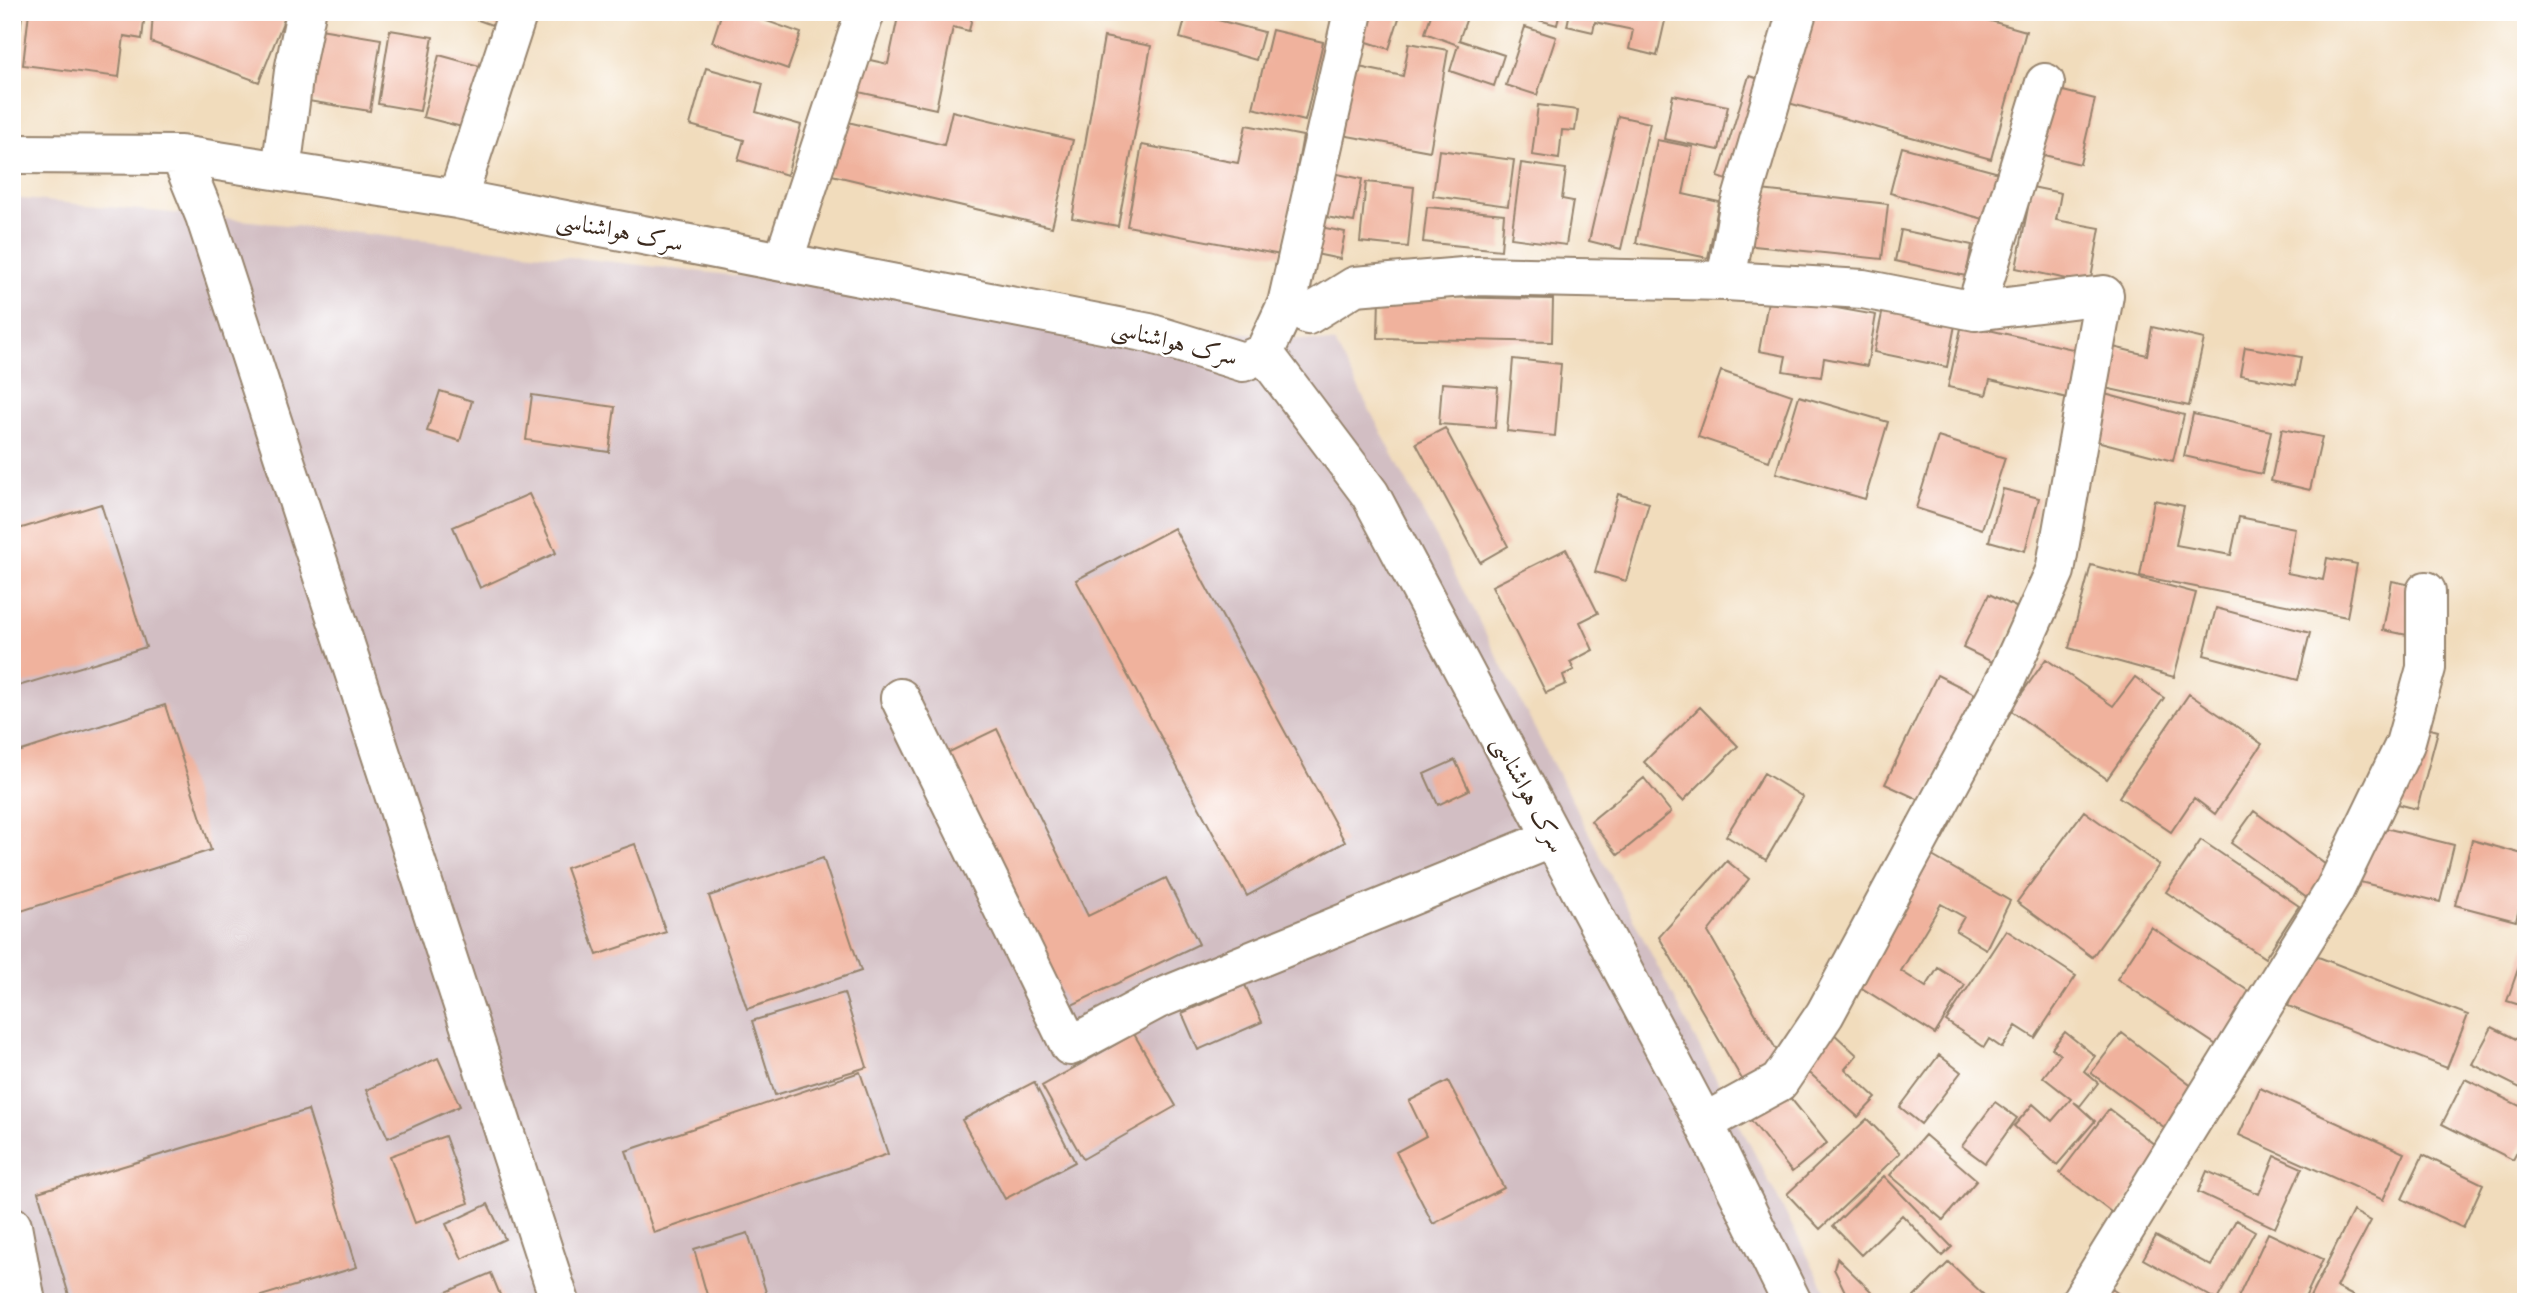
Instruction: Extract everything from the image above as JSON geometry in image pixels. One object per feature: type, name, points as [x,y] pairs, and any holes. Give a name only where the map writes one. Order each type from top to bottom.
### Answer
[{"type":"street","points":[[281,171],[294,71],[306,12]]},
{"type":"street","points":[[457,200],[518,12]]},
{"type":"street","points":[[782,262],[864,12]]},
{"type":"street","points":[[1264,353],[1287,303],[1353,12]]},
{"type":"street","points":[[1726,281],[1738,212],[1797,12]]},
{"type":"street","points":[[1975,311],[2045,83]]},
{"type":"street","name":"سرک هواشناسی","points":[[12,154],[180,155],[281,171],[457,200],[1150,333],[1243,362],[1264,353],[1370,494],[1704,1123],[1792,1302]]},
{"type":"street","points":[[180,155],[205,216],[560,1302]]},
{"type":"street","points":[[1287,303],[1308,315],[1355,286],[1475,276],[1726,281],[1863,289],[1975,311],[2104,295],[2055,571],[2007,677],[1825,1014],[1779,1082],[1704,1123]]},
{"type":"street","points":[[2080,1302],[2334,891],[2405,744],[2426,668],[2426,591]]},
{"type":"street","points":[[900,698],[1069,1046],[1156,1000],[1553,838]]},
{"type":"street","points":[[12,1226],[26,1302]]},
{"type":"shaded area","points":[[12,198],[205,216],[1335,343],[1830,1299],[1823,1302],[12,1302]]},
{"type":"building","points":[[29,12],[145,12],[142,39],[124,36],[119,77],[23,65]]},
{"type":"building","points":[[153,12],[287,12],[259,82],[151,42]]},
{"type":"building","points":[[456,12],[506,12],[500,28]]},
{"type":"building","points":[[722,12],[741,12],[801,33],[788,69],[712,42]]},
{"type":"building","points":[[899,12],[973,12],[969,31],[953,27],[936,109],[854,91],[861,58],[888,64]]},
{"type":"building","points":[[1187,12],[1264,32],[1256,60],[1180,38]]},
{"type":"building","points":[[1364,12],[1401,12],[1389,49],[1355,38]]},
{"type":"building","points":[[1432,12],[1469,12],[1459,40],[1504,55],[1494,86],[1450,71],[1458,45],[1425,33]]},
{"type":"building","points":[[1509,12],[1560,12],[1557,25]]},
{"type":"building","points":[[1570,12],[1667,12],[1657,56],[1629,49],[1633,30],[1595,22],[1593,32],[1567,26]]},
{"type":"building","points":[[1798,12],[1959,12],[2026,31],[1991,159],[1774,99]]},
{"type":"building","points":[[12,14],[22,15],[15,72],[12,72]]},
{"type":"building","points":[[1525,27],[1556,37],[1537,95],[1506,85]]},
{"type":"building","points":[[314,28],[381,39],[370,111],[302,100]]},
{"type":"building","points":[[390,30],[433,37],[420,111],[378,104]]},
{"type":"building","points":[[1272,30],[1323,42],[1305,121],[1253,108]]},
{"type":"building","points":[[1104,37],[1151,46],[1118,226],[1072,218]]},
{"type":"building","points":[[1409,43],[1448,50],[1430,151],[1331,133],[1344,64],[1403,76]]},
{"type":"building","points":[[439,55],[487,68],[470,129],[423,117]]},
{"type":"building","points":[[706,68],[763,84],[756,112],[801,125],[787,175],[738,160],[744,140],[690,125]]},
{"type":"building","points":[[1749,76],[1770,82],[1739,184],[1718,177]]},
{"type":"building","points":[[2051,88],[2095,99],[2080,164],[2036,153]]},
{"type":"building","points":[[1673,95],[1728,106],[1719,150],[1664,139]]},
{"type":"building","points":[[1538,105],[1578,110],[1575,131],[1562,130],[1559,159],[1532,155]]},
{"type":"building","points":[[952,111],[1073,140],[1052,227],[819,172],[831,118],[944,145]]},
{"type":"building","points":[[1618,116],[1650,123],[1621,249],[1589,241]]},
{"type":"building","points":[[1246,125],[1303,136],[1281,255],[1127,226],[1142,145],[1238,163]]},
{"type":"building","points":[[1657,140],[1693,147],[1683,194],[1719,202],[1708,258],[1636,243]]},
{"type":"building","points":[[1902,147],[1999,173],[1987,220],[1890,193]]},
{"type":"building","points":[[1439,150],[1514,160],[1508,206],[1433,196]]},
{"type":"building","points":[[1521,163],[1566,169],[1562,199],[1573,201],[1566,245],[1511,238]]},
{"type":"building","points":[[1323,171],[1362,179],[1354,222],[1315,215]]},
{"type":"building","points":[[1366,182],[1414,187],[1408,247],[1360,242]]},
{"type":"building","points":[[2032,187],[2061,193],[2056,220],[2100,228],[2090,284],[2016,268]]},
{"type":"building","points":[[1751,189],[1888,204],[1882,259],[1745,245]]},
{"type":"building","points":[[1427,207],[1504,214],[1501,250],[1423,242]]},
{"type":"building","points":[[1311,225],[1345,232],[1340,259],[1306,252]]},
{"type":"building","points":[[1901,230],[1972,245],[1966,276],[1895,261]]},
{"type":"building","points":[[1379,296],[1553,299],[1552,342],[1378,338]]},
{"type":"building","points":[[1769,296],[1876,315],[1867,366],[1824,358],[1821,377],[1783,371],[1786,356],[1759,351]]},
{"type":"building","points":[[1883,309],[1955,325],[1947,367],[1874,352]]},
{"type":"building","points":[[1962,324],[2086,352],[2076,400],[1990,380],[1986,395],[1948,387]]},
{"type":"building","points":[[2152,327],[2204,339],[2189,406],[2100,387],[2109,346],[2147,355]]},
{"type":"building","points":[[2245,347],[2301,357],[2296,385],[2240,375]]},
{"type":"building","points":[[1513,359],[1561,364],[1555,436],[1507,431]]},
{"type":"building","points":[[1721,371],[1792,395],[1769,461],[1698,437]]},
{"type":"building","points":[[1442,383],[1498,387],[1495,428],[1439,424]]},
{"type":"building","points":[[440,391],[472,401],[460,441],[427,431]]},
{"type":"building","points":[[2097,392],[2184,415],[2173,461],[2085,438]]},
{"type":"building","points":[[532,395],[615,407],[609,452],[526,440]]},
{"type":"building","points":[[1799,396],[1888,422],[1865,499],[1776,473]]},
{"type":"building","points":[[2193,414],[2271,431],[2262,474],[2184,456]]},
{"type":"building","points":[[1445,428],[1508,546],[1480,562],[1416,443]]},
{"type":"building","points":[[2282,429],[2322,437],[2310,490],[2271,481]]},
{"type":"building","points":[[1938,437],[2005,458],[1982,529],[1916,508]]},
{"type":"building","points":[[2003,489],[2039,498],[2025,551],[1989,541]]},
{"type":"building","points":[[529,494],[556,553],[480,588],[453,527]]},
{"type":"building","points":[[1618,494],[1649,503],[1626,581],[1595,572]]},
{"type":"building","points":[[2154,500],[2184,506],[2176,545],[2231,555],[2239,517],[2295,528],[2287,573],[2323,580],[2327,558],[2357,564],[2347,617],[2140,576]]},
{"type":"building","points":[[101,504],[146,647],[12,688],[12,531]]},
{"type":"building","points":[[1174,528],[1345,842],[1247,896],[1076,580]]},
{"type":"building","points":[[1566,549],[1598,613],[1580,622],[1593,650],[1570,662],[1574,670],[1563,675],[1566,684],[1546,693],[1492,586]]},
{"type":"building","points":[[2091,565],[2196,593],[2174,677],[2069,648]]},
{"type":"building","points":[[2392,581],[2421,587],[2412,636],[2383,630]]},
{"type":"building","points":[[1989,594],[2020,609],[1994,663],[1963,648]]},
{"type":"building","points":[[2216,608],[2310,633],[2298,680],[2204,655]]},
{"type":"building","points":[[2046,659],[2113,706],[2135,677],[2164,698],[2107,779],[2010,710]]},
{"type":"building","points":[[1937,675],[1975,694],[1924,802],[1885,784]]},
{"type":"building","points":[[2189,694],[2262,744],[2215,814],[2194,798],[2171,832],[2119,797]]},
{"type":"building","points":[[165,705],[211,850],[12,914],[12,754]]},
{"type":"building","points":[[1700,707],[1738,746],[1683,801],[1644,762]]},
{"type":"building","points":[[2416,725],[2438,731],[2417,809],[2394,803]]},
{"type":"building","points":[[997,729],[1088,916],[1166,878],[1199,944],[1068,1007],[945,754]]},
{"type":"building","points":[[1455,760],[1469,790],[1438,805],[1424,774]]},
{"type":"building","points":[[1764,773],[1803,797],[1766,860],[1726,836]]},
{"type":"building","points":[[1644,778],[1671,812],[1618,855],[1591,821]]},
{"type":"building","points":[[2084,811],[2159,865],[2092,957],[2017,902]]},
{"type":"building","points":[[2254,811],[2334,871],[2311,901],[2231,843]]},
{"type":"building","points":[[2373,825],[2454,845],[2440,902],[2360,882]]},
{"type":"building","points":[[2201,840],[2299,906],[2265,958],[2166,892]]},
{"type":"building","points":[[2472,840],[2526,855],[2526,881],[2516,921],[2455,905]]},
{"type":"building","points":[[635,844],[666,932],[597,955],[566,868]]},
{"type":"building","points":[[1920,849],[2010,901],[1986,949],[1956,931],[1964,917],[1941,904],[1901,971],[1926,987],[1938,968],[1965,985],[1935,1034],[1857,985]]},
{"type":"building","points":[[823,858],[861,971],[747,1009],[709,896]]},
{"type":"building","points":[[1727,861],[1749,879],[1708,932],[1784,1063],[1746,1086],[1659,937]]},
{"type":"building","points":[[2151,927],[2256,996],[2221,1048],[2117,979]]},
{"type":"building","points":[[2006,930],[2076,976],[2035,1038],[2016,1026],[2002,1048],[1989,1039],[1984,1047],[1946,1021]]},
{"type":"building","points":[[2526,946],[2526,1007],[2507,1001]]},
{"type":"building","points":[[2308,953],[2468,1015],[2447,1068],[2288,1006]]},
{"type":"building","points":[[1245,985],[1262,1022],[1198,1050],[1182,1013]]},
{"type":"building","points":[[844,993],[867,1067],[775,1095],[752,1021]]},
{"type":"building","points":[[2492,1027],[2526,1044],[2526,1091],[2472,1064]]},
{"type":"building","points":[[2065,1032],[2095,1056],[2084,1071],[2098,1083],[2080,1106],[2074,1102],[2095,1121],[2057,1165],[2014,1126],[2033,1104],[2052,1121],[2071,1099],[2043,1077],[2060,1055],[2052,1048]]},
{"type":"building","points":[[1833,1033],[1857,1055],[1845,1069],[1876,1098],[1858,1117],[1802,1066]]},
{"type":"building","points":[[2122,1033],[2202,1094],[2172,1133],[2091,1073]]},
{"type":"building","points":[[1134,1034],[1176,1106],[1083,1159],[1042,1086]]},
{"type":"building","points":[[1939,1055],[1961,1072],[1921,1124],[1900,1107]]},
{"type":"building","points":[[438,1058],[460,1106],[388,1138],[366,1090]]},
{"type":"building","points":[[860,1072],[888,1154],[654,1233],[626,1151]]},
{"type":"building","points":[[2465,1079],[2526,1109],[2526,1135],[2513,1160],[2442,1124]]},
{"type":"building","points":[[1448,1081],[1504,1188],[1433,1224],[1396,1152],[1426,1136],[1409,1101]]},
{"type":"building","points":[[1034,1082],[1075,1162],[1005,1199],[962,1120]]},
{"type":"building","points":[[2260,1088],[2404,1153],[2383,1200],[2239,1135]]},
{"type":"building","points":[[1784,1090],[1827,1143],[1792,1172],[1750,1119]]},
{"type":"building","points":[[1995,1102],[2017,1118],[1985,1163],[1962,1146]]},
{"type":"building","points":[[2109,1109],[2164,1152],[2115,1215],[2060,1173]]},
{"type":"building","points":[[308,1110],[357,1267],[241,1302],[71,1302],[38,1192]]},
{"type":"building","points":[[1867,1119],[1900,1153],[1820,1229],[1787,1194]]},
{"type":"building","points":[[1925,1135],[1977,1180],[1943,1220],[1890,1175]]},
{"type":"building","points":[[445,1136],[469,1203],[415,1223],[390,1156]]},
{"type":"building","points":[[2423,1155],[2483,1184],[2463,1228],[2402,1199]]},
{"type":"building","points":[[2275,1156],[2302,1168],[2275,1228],[2198,1192],[2207,1171],[2259,1194]]},
{"type":"building","points":[[1884,1176],[1952,1247],[1942,1256],[1902,1215],[1861,1255],[1833,1226]]},
{"type":"building","points":[[488,1204],[505,1239],[462,1259],[446,1224]]},
{"type":"building","points":[[2353,1211],[2371,1221],[2336,1287],[2365,1302],[2313,1302],[2309,1299]]},
{"type":"building","points":[[2236,1220],[2255,1231],[2217,1300],[2143,1259],[2156,1236],[2211,1266]]},
{"type":"building","points":[[748,1233],[769,1302],[709,1302],[694,1249]]},
{"type":"building","points":[[2268,1233],[2323,1259],[2303,1302],[2236,1302]]},
{"type":"building","points":[[1837,1258],[1882,1302],[1850,1302],[1834,1269]]},
{"type":"building","points":[[1949,1262],[1986,1297],[1981,1302],[1909,1302]]},
{"type":"building","points":[[491,1273],[503,1302],[447,1302],[444,1293]]},
{"type":"building","points":[[2112,1289],[2130,1302],[2104,1302]]}]
